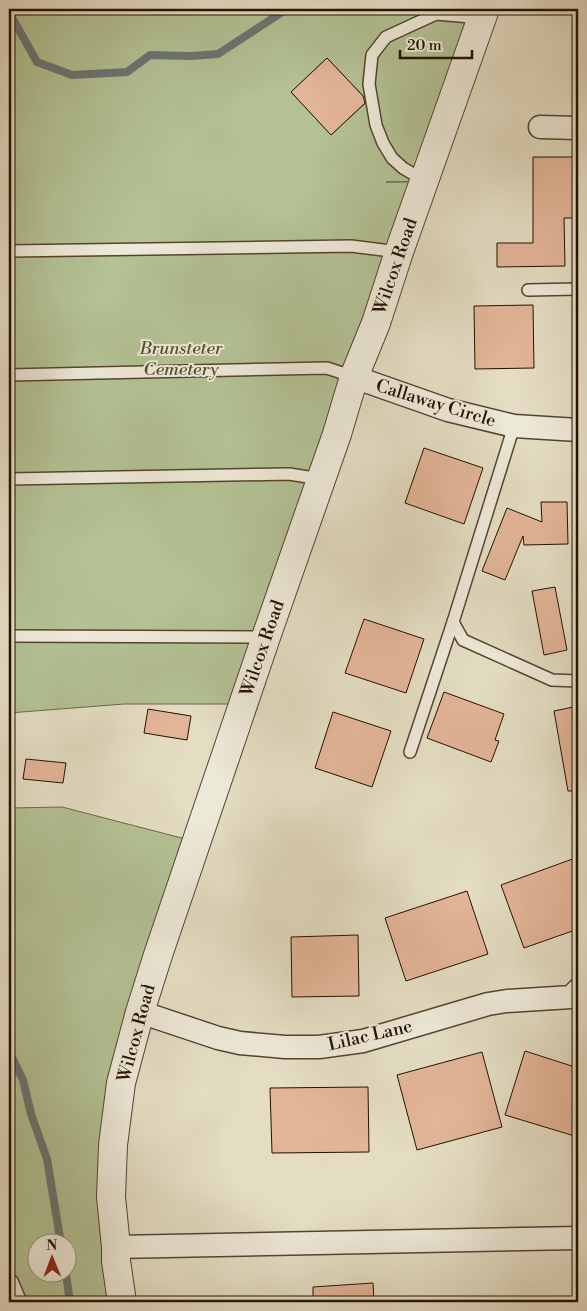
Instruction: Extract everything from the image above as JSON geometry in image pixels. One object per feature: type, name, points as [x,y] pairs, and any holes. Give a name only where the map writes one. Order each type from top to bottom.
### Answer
[{"type":"street","name":"Wilcox Road","points":[[122,1302],[116,1261],[111,1197],[113,1145],[121,1083],[140,1012],[266,636],[337,434],[354,377],[376,323],[399,252],[484,13]]},
{"type":"street","points":[[540,127],[578,128]]},
{"type":"street","name":"Callaway Circle","points":[[354,377],[448,410],[514,426],[578,430]]},
{"type":"street","name":"Lilac Lane","points":[[140,1012],[218,1038],[240,1043],[285,1047],[319,1047],[363,1041],[488,1004],[507,1001],[576,998]]},
{"type":"street","points":[[116,1247],[578,1238]]},
{"type":"lane","points":[[425,181],[403,168],[392,158],[383,143],[376,125],[369,84],[372,55],[386,36],[436,14],[484,13]]},
{"type":"lane","points":[[9,252],[351,246],[399,252]]},
{"type":"lane","points":[[528,290],[578,289]]},
{"type":"lane","points":[[9,375],[327,368],[354,377]]},
{"type":"lane","points":[[410,752],[514,426]]},
{"type":"lane","points":[[9,479],[289,474],[321,479]]},
{"type":"lane","points":[[453,622],[463,640],[552,680],[578,681]]},
{"type":"lane","points":[[9,636],[266,636]]},
{"type":"lane","points":[[9,1280],[12,1281],[21,1302]]},
{"type":"green space","name":"Brunsteter Cemetery","points":[[9,9],[485,9],[425,181],[386,182],[424,182],[243,704],[124,704],[9,713]],"holes":[[[327,58],[368,101],[331,135],[291,92]]]},
{"type":"green space","points":[[62,807],[197,842],[121,1083],[122,1302],[21,1302],[9,1269],[9,808]]},
{"type":"building","points":[[327,58],[363,96],[365,103],[331,135],[291,92]]},
{"type":"building","points":[[533,157],[578,157],[578,218],[564,218],[565,266],[497,267],[497,243],[533,243]]},
{"type":"building","points":[[533,305],[534,368],[475,369],[474,306]]},
{"type":"building","points":[[424,448],[483,468],[464,524],[405,503]]},
{"type":"building","points":[[541,502],[567,502],[568,544],[524,545],[523,536],[505,580],[482,571],[507,508],[542,522]]},
{"type":"building","points":[[555,587],[567,650],[544,655],[532,591]]},
{"type":"building","points":[[364,619],[424,639],[406,693],[345,673]]},
{"type":"building","points":[[444,692],[504,714],[495,740],[499,741],[491,762],[427,738]]},
{"type":"building","points":[[578,706],[578,791],[568,791],[554,711]]},
{"type":"building","points":[[148,709],[191,716],[187,740],[144,733]]},
{"type":"building","points":[[333,712],[391,731],[372,787],[315,768]]},
{"type":"building","points":[[26,759],[66,763],[63,783],[23,779]]},
{"type":"building","points":[[578,857],[578,929],[524,948],[501,885]]},
{"type":"building","points":[[467,891],[488,954],[406,981],[385,918]]},
{"type":"building","points":[[358,935],[359,996],[292,997],[291,937]]},
{"type":"building","points":[[525,1051],[578,1068],[578,1137],[505,1115]]},
{"type":"building","points":[[482,1052],[502,1127],[417,1150],[397,1075]]},
{"type":"building","points":[[368,1087],[369,1152],[272,1153],[270,1088]]},
{"type":"building","points":[[373,1283],[374,1302],[313,1302],[313,1287]]},
{"type":"waterway","points":[[9,12],[37,62],[72,75],[127,72],[150,55],[190,56],[218,54],[287,9]]},
{"type":"waterway","points":[[9,1051],[23,1080],[31,1114],[47,1159],[59,1234]]},
{"type":"waterway","points":[[67,1284],[70,1302]]}]
